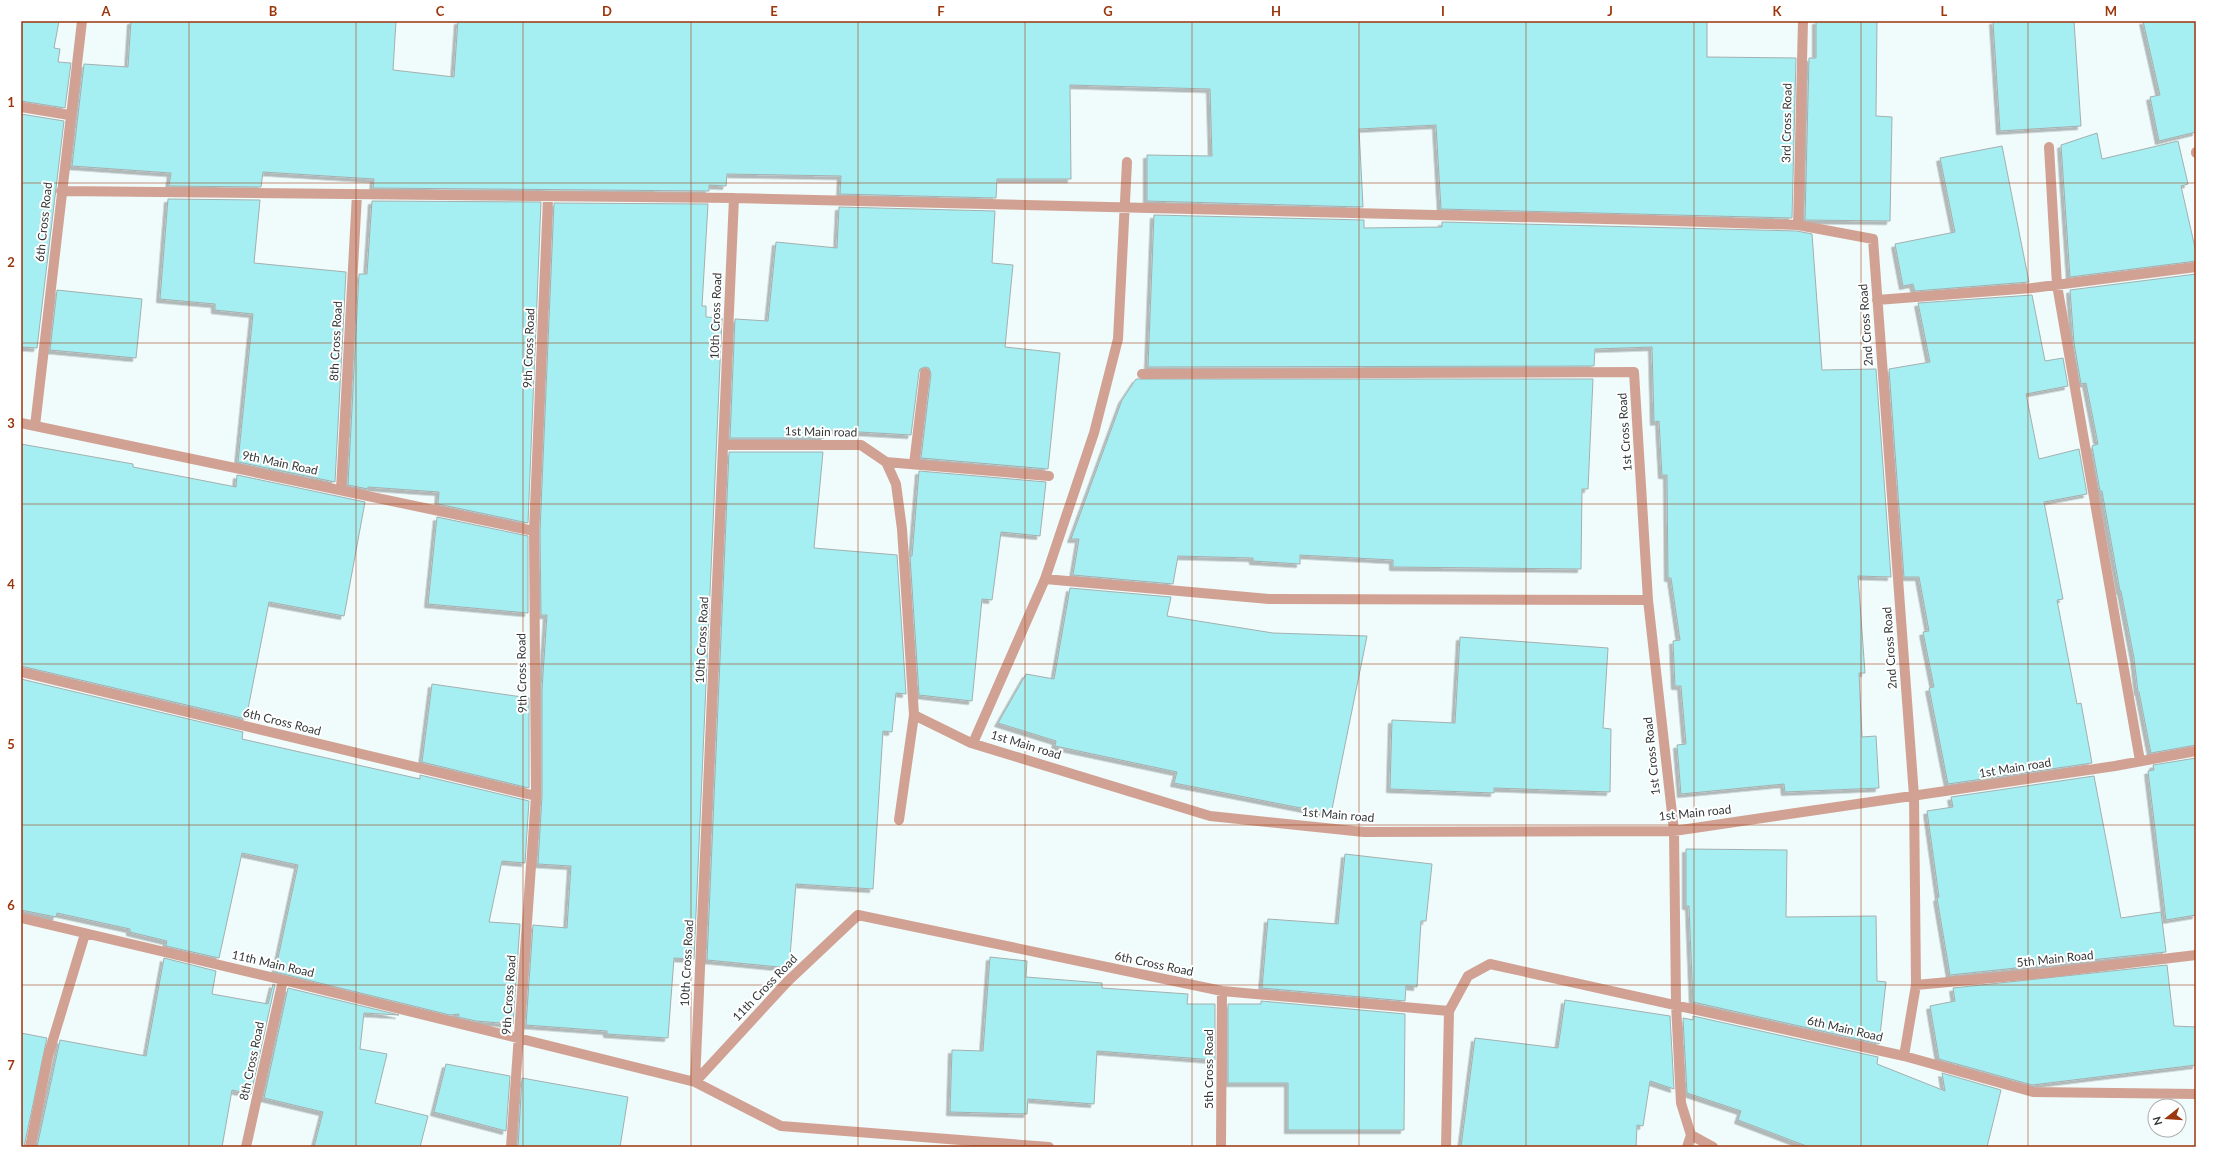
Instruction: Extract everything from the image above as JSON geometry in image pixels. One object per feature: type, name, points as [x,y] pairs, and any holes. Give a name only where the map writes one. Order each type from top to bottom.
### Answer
[{"type":"street","name":"6th Cross Road","points":[[35,426],[69,115],[82,21]]},
{"type":"street","name":"3rd Cross Road","points":[[1798,225],[1803,21]]},
{"type":"street","points":[[21,107],[69,115]]},
{"type":"street","points":[[2049,147],[2058,285],[2140,761]]},
{"type":"street","points":[[973,743],[1045,579],[1094,433],[1118,339],[1124,208],[1128,162]]},
{"type":"street","points":[[61,191],[357,194],[548,198],[734,198],[1798,225]]},
{"type":"street","name":"8th Cross Road","points":[[341,489],[357,194]]},
{"type":"street","name":"9th Cross Road","points":[[512,1147],[536,796],[534,531],[548,198]]},
{"type":"street","name":"10th Cross Road","points":[[695,1082],[734,198]]},
{"type":"street","name":"2nd Cross Road","points":[[1798,225],[1873,239],[1914,796],[1916,985],[1904,1056]]},
{"type":"street","points":[[1877,300],[2058,285],[2196,267]]},
{"type":"street","name":"1st Cross Road","points":[[1142,374],[1634,372],[1648,600],[1674,831],[1676,1004],[1681,1103],[1691,1135]]},
{"type":"street","points":[[914,464],[925,373]]},
{"type":"street","name":"9th Main Road","points":[[21,423],[341,489],[534,531]]},
{"type":"street","name":"1st Main road","points":[[724,445],[861,445],[886,462]]},
{"type":"street","points":[[900,820],[914,715],[902,529],[896,484],[886,462],[1049,476]]},
{"type":"street","points":[[1045,579],[1269,600],[1648,600]]},
{"type":"street","name":"6th Cross Road","points":[[21,672],[536,796]]},
{"type":"street","name":"1st Main road","points":[[914,715],[973,743],[1210,816],[1364,832],[1674,831],[1914,796],[2196,751]]},
{"type":"street","name":"6th Cross Road","points":[[858,915],[1222,991],[1449,1011]]},
{"type":"street","name":"11th Cross Road","points":[[695,1082],[788,981],[858,915]]},
{"type":"street","name":"11th Main Road","points":[[21,918],[283,980],[695,1082],[781,1126],[1049,1147]]},
{"type":"street","points":[[30,1147],[48,1056],[85,934]]},
{"type":"street","name":"5th Main Road","points":[[1916,985],[2046,973],[2196,955]]},
{"type":"street","name":"6th Main Road","points":[[1449,1011],[1468,976],[1490,964],[1676,1004],[1904,1056],[2033,1092],[2196,1094]]},
{"type":"street","name":"8th Cross Road","points":[[246,1147],[283,980]]},
{"type":"street","name":"5th Cross Road","points":[[1222,991],[1222,1147]]},
{"type":"street","points":[[1446,1147],[1449,1011]]},
{"type":"street","points":[[1687,1147],[1691,1135],[1713,1147]]},
{"type":"building","points":[[21,21],[59,21],[54,48],[60,49],[58,62],[71,63],[65,108],[21,101]]},
{"type":"building","points":[[131,21],[396,21],[393,70],[454,77],[458,21],[1707,21],[1707,57],[1796,58],[1792,218],[1441,209],[1436,125],[1359,129],[1363,207],[1147,201],[1147,155],[1212,156],[1210,89],[1070,85],[1071,179],[997,179],[996,198],[840,194],[841,176],[727,174],[726,186],[709,185],[709,191],[373,188],[374,179],[263,172],[261,187],[169,186],[171,173],[72,166],[84,64],[128,67]]},
{"type":"building","points":[[1816,21],[1877,21],[1876,116],[1892,117],[1890,221],[1805,220],[1809,58],[1816,58]]},
{"type":"building","points":[[1993,21],[2074,21],[2081,126],[2000,131]]},
{"type":"building","points":[[2143,21],[2196,21],[2196,132],[2159,141],[2150,97],[2160,95]]},
{"type":"building","points":[[21,114],[64,121],[37,348],[21,347]]},
{"type":"building","points":[[2097,133],[2102,159],[2178,141],[2188,184],[2181,186],[2196,252],[2196,261],[2070,277],[2061,145]]},
{"type":"building","points":[[2002,146],[2029,282],[1915,291],[1913,284],[1903,286],[1895,244],[1955,232],[1940,158]]},
{"type":"building","points":[[168,199],[260,200],[254,263],[346,272],[335,482],[238,462],[253,314],[215,310],[215,304],[160,299]]},
{"type":"building","points":[[372,201],[541,202],[528,523],[438,504],[439,492],[368,487],[368,489],[348,485],[359,274],[367,274]]},
{"type":"building","points":[[554,203],[708,204],[702,306],[706,306],[706,317],[722,318],[694,959],[674,958],[668,1038],[607,1034],[607,1031],[526,1025],[533,925],[567,928],[571,866],[538,864],[542,796],[542,689],[547,615],[541,615],[540,531]]},
{"type":"building","points":[[839,207],[995,211],[992,263],[1013,265],[1005,347],[1060,353],[1048,469],[921,458],[931,374],[929,368],[925,367],[920,369],[919,372],[911,435],[825,430],[824,438],[730,438],[735,319],[768,321],[776,242],[837,248]]},
{"type":"building","points":[[1154,215],[1364,220],[1364,228],[1442,227],[1442,222],[1797,231],[1812,234],[1822,370],[1876,369],[1891,577],[1858,576],[1865,673],[1859,673],[1862,737],[1876,736],[1879,788],[1785,792],[1784,784],[1681,794],[1677,745],[1686,744],[1681,686],[1675,686],[1673,641],[1680,640],[1671,578],[1668,578],[1667,475],[1662,475],[1659,421],[1654,422],[1652,347],[1595,349],[1594,366],[1148,367]]},
{"type":"building","points":[[2196,274],[2196,745],[2151,753],[2138,692],[2134,658],[2102,491],[2100,491],[2092,446],[2098,444],[2086,383],[2081,384],[2074,343],[2070,290]]},
{"type":"building","points":[[57,290],[142,299],[136,358],[50,350]]},
{"type":"building","points":[[2032,295],[2045,361],[2063,358],[2068,386],[2026,394],[2039,459],[2079,449],[2087,494],[2044,502],[2063,599],[2057,600],[2077,704],[2081,703],[2092,763],[1948,784],[1929,688],[1934,687],[1923,632],[1929,631],[1919,577],[1904,577],[1889,369],[1930,362],[1918,303]]},
{"type":"building","points":[[1136,379],[1593,379],[1588,489],[1582,489],[1581,569],[1393,567],[1393,560],[1300,555],[1300,564],[1253,561],[1253,558],[1178,556],[1173,584],[1073,575],[1079,539],[1071,539],[1122,400]]},
{"type":"building","points":[[21,444],[133,464],[133,467],[236,487],[237,475],[365,502],[344,616],[269,602],[246,719],[21,666]]},
{"type":"building","points":[[729,452],[823,452],[814,548],[897,555],[906,694],[896,693],[892,732],[883,731],[873,889],[796,884],[789,968],[707,960]]},
{"type":"building","points":[[919,471],[1046,482],[1040,536],[1001,532],[992,600],[982,599],[972,701],[919,695],[910,556],[912,556]]},
{"type":"building","points":[[437,517],[528,536],[528,613],[428,604]]},
{"type":"building","points":[[1070,588],[1171,597],[1167,616],[1273,633],[1367,636],[1331,814],[1174,783],[1177,772],[1055,746],[1056,741],[998,723],[1026,674],[1054,679]]},
{"type":"building","points":[[1460,637],[1608,648],[1603,728],[1611,729],[1610,792],[1494,788],[1494,793],[1390,789],[1392,720],[1455,723]]},
{"type":"building","points":[[21,679],[243,732],[242,739],[420,779],[420,775],[529,801],[525,863],[502,861],[489,922],[520,924],[513,1024],[476,1021],[458,1017],[459,1014],[450,1015],[275,972],[298,865],[242,853],[219,958],[166,946],[167,941],[130,932],[130,929],[57,913],[56,917],[21,910]]},
{"type":"building","points":[[432,684],[529,698],[529,788],[422,762]]},
{"type":"building","points":[[2196,758],[2196,915],[2166,920],[2148,771],[2154,770],[2153,765]]},
{"type":"building","points":[[2094,776],[2121,918],[2161,912],[2166,952],[1950,975],[1937,898],[1939,897],[1927,811],[1953,807],[1951,797]]},
{"type":"building","points":[[1686,849],[1787,850],[1786,917],[1876,916],[1877,981],[1886,982],[1879,1044],[1693,1002],[1689,906],[1686,906]]},
{"type":"building","points":[[1345,854],[1432,864],[1426,921],[1421,921],[1417,987],[1406,986],[1405,1001],[1262,988],[1268,919],[1338,924]]},
{"type":"building","points":[[990,957],[1027,961],[1026,977],[1102,983],[1102,988],[1188,994],[1187,1004],[1215,1004],[1215,1060],[1097,1051],[1094,1104],[1028,1099],[1027,1114],[950,1112],[952,1050],[983,1051]]},
{"type":"building","points":[[164,958],[216,971],[212,994],[268,1004],[273,984],[275,985],[251,1094],[232,1090],[222,1147],[37,1147],[60,1040],[146,1056]]},
{"type":"building","points":[[2167,965],[2174,1026],[2196,1027],[2196,1065],[2032,1085],[1939,1059],[1930,1006],[1955,1001],[1953,988]]},
{"type":"building","points":[[288,988],[399,1015],[364,1013],[360,1049],[387,1054],[375,1103],[428,1116],[420,1147],[314,1147],[323,1112],[264,1098]]},
{"type":"building","points":[[1565,1000],[1670,1016],[1674,1089],[1650,1081],[1643,1126],[1637,1125],[1636,1147],[1461,1147],[1475,1038],[1558,1048]]},
{"type":"building","points":[[1261,1001],[1405,1014],[1404,1130],[1288,1130],[1288,1083],[1228,1083],[1228,1004],[1261,1004]]},
{"type":"building","points":[[1693,1016],[1878,1057],[1877,1064],[1945,1091],[1942,1073],[2001,1090],[1987,1147],[1809,1147],[1738,1120],[1741,1111],[1687,1093],[1683,1018],[1693,1020]]},
{"type":"building","points":[[21,1033],[47,1038],[24,1147],[21,1147]]},
{"type":"building","points":[[446,1064],[510,1076],[506,1131],[434,1112]]},
{"type":"building","points":[[522,1078],[628,1097],[620,1147],[518,1147]]}]
